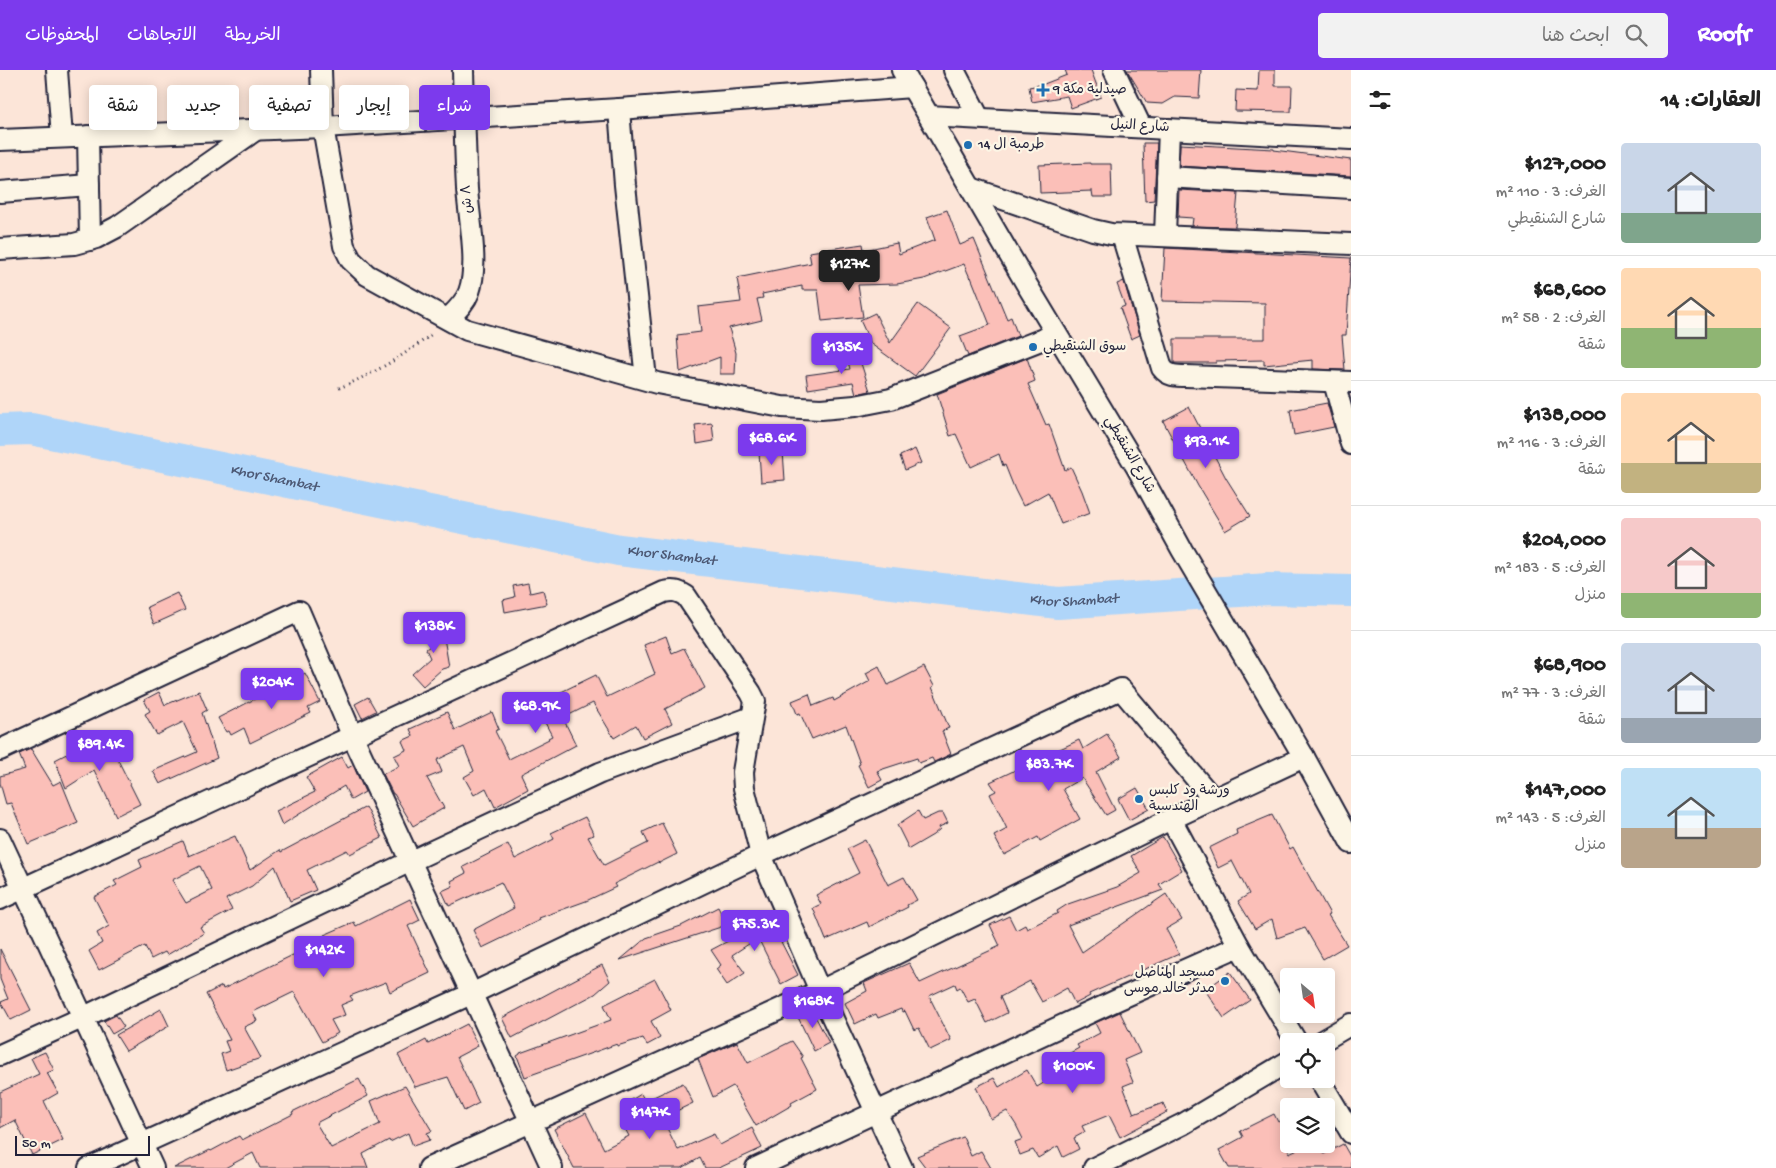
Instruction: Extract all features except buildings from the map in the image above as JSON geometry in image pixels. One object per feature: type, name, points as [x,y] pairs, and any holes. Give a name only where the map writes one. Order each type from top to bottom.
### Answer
[{"type":"street","points":[[57,70],[62,137]]},
{"type":"street","points":[[321,70],[322,85]]},
{"type":"street","name":"٨ ش","points":[[463,70],[463,85]]},
{"type":"street","points":[[954,70],[980,118]]},
{"type":"street","points":[[1114,70],[1142,128]]},
{"type":"street","points":[[490,116],[619,109],[907,79]]},
{"type":"street","name":"شارع الشنقيطي","points":[[907,79],[1056,334],[1136,466],[1182,550],[1304,757],[1351,842]]},
{"type":"street","points":[[619,109],[625,185],[646,379]]},
{"type":"street","name":"شارع النيل","points":[[929,116],[1351,139]]},
{"type":"street","points":[[329,127],[419,120]]},
{"type":"street","points":[[0,140],[249,129]]},
{"type":"street","points":[[1165,235],[1169,129]]},
{"type":"street","points":[[0,249],[74,244],[90,240],[117,227],[256,130]]},
{"type":"street","points":[[324,130],[344,246],[351,260],[367,275],[467,330],[646,379],[782,407],[821,409],[855,406],[891,399],[1056,334]]},
{"type":"street","name":"٨ ش","points":[[448,319],[464,303],[469,291],[472,275],[473,257],[465,130]]},
{"type":"street","points":[[88,136],[90,240]]},
{"type":"street","points":[[1167,177],[1351,188]]},
{"type":"street","points":[[0,192],[89,185]]},
{"type":"street","points":[[971,188],[1093,230],[1122,236],[1165,235],[1351,244]]},
{"type":"street","points":[[1122,236],[1162,368],[1166,372],[1171,375],[1186,376],[1342,382],[1351,444]]},
{"type":"street","points":[[0,900],[664,592],[673,590],[686,596],[755,701],[744,759],[744,788],[761,855],[820,991],[902,1168]]},
{"type":"street","points":[[0,750],[299,611],[353,737],[552,1168]]},
{"type":"street","points":[[89,1168],[471,994],[761,855],[1121,689],[1214,799]]},
{"type":"street","points":[[0,1055],[600,773],[752,717]]},
{"type":"street","points":[[429,1168],[820,991],[1171,819],[1304,757]]},
{"type":"street","points":[[1171,819],[1239,946],[1291,1033]]},
{"type":"street","points":[[0,839],[153,1168]]},
{"type":"street","points":[[756,1168],[1239,946]]},
{"type":"street","points":[[1335,1033],[1351,1024]]},
{"type":"street","points":[[1094,1168],[1116,1164],[1280,1066]]},
{"type":"street","points":[[1324,1088],[1351,1133]]},
{"type":"path","points":[[339,388],[397,359],[415,347],[448,319]]},
{"type":"waterway","name":"Khor Shambat","points":[[0,430],[31,429],[619,550],[1058,603],[1269,589],[1351,591]]},
{"type":"place","name":"صيدلية مكة 9","points":[[1043,90]]},
{"type":"place","name":"طرمبة ال 14","points":[[968,145]]},
{"type":"place","name":"سوق الشنقيطي","points":[[1033,347]]},
{"type":"place","name":"ورشة ود كلبس الهندسية","points":[[1139,799]]},
{"type":"place","name":"مسجد المناضل مدثر خالد موسى","points":[[1225,981]]}]
